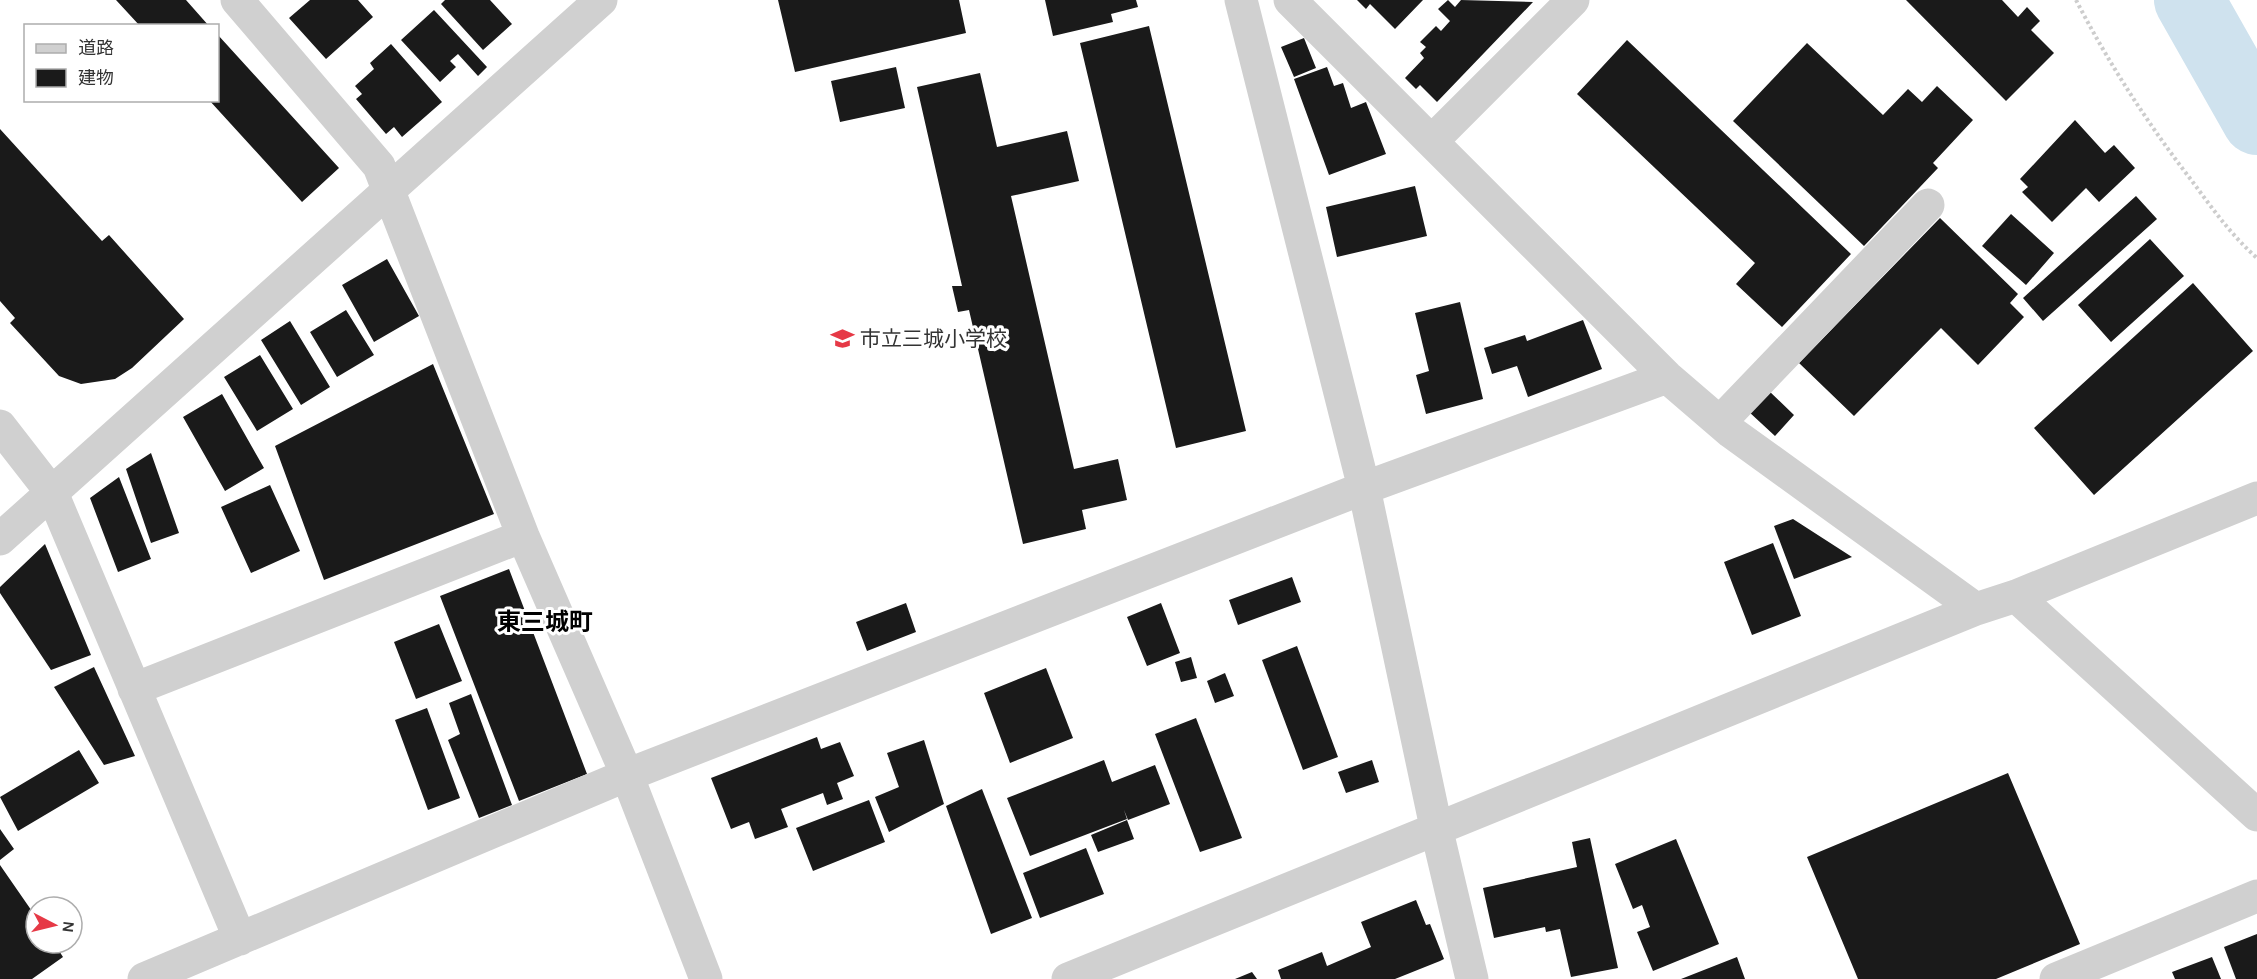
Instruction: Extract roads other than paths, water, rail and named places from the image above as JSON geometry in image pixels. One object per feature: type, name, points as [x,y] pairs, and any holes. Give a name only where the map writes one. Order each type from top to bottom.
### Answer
[{"type":"street","points":[[237,0],[379,166],[523,536],[627,775],[706,979]]},
{"type":"street","points":[[0,539],[601,0]]},
{"type":"street","points":[[1241,0],[1364,488],[1436,827],[1472,979]]},
{"type":"street","points":[[1290,0],[1667,377],[1720,423],[1976,609]]},
{"type":"street","points":[[1432,141],[1573,0]]},
{"type":"street","points":[[1720,423],[1928,205]]},
{"type":"street","points":[[144,979],[627,775],[1364,488],[1667,377]]},
{"type":"street","points":[[0,426],[52,493],[240,939]]},
{"type":"street","points":[[1068,979],[1436,827],[2257,498]]},
{"type":"street","points":[[134,689],[523,536]]},
{"type":"street","points":[[2016,596],[2257,815]]},
{"type":"street","points":[[2056,979],[2257,896]]},
{"type":"waterway","points":[[2189,0],[2257,120]]},
{"type":"place","name":"市立三城小学校","points":[[842,339]]},
{"type":"district","name":"東三城町","points":[[545,622]]}]
